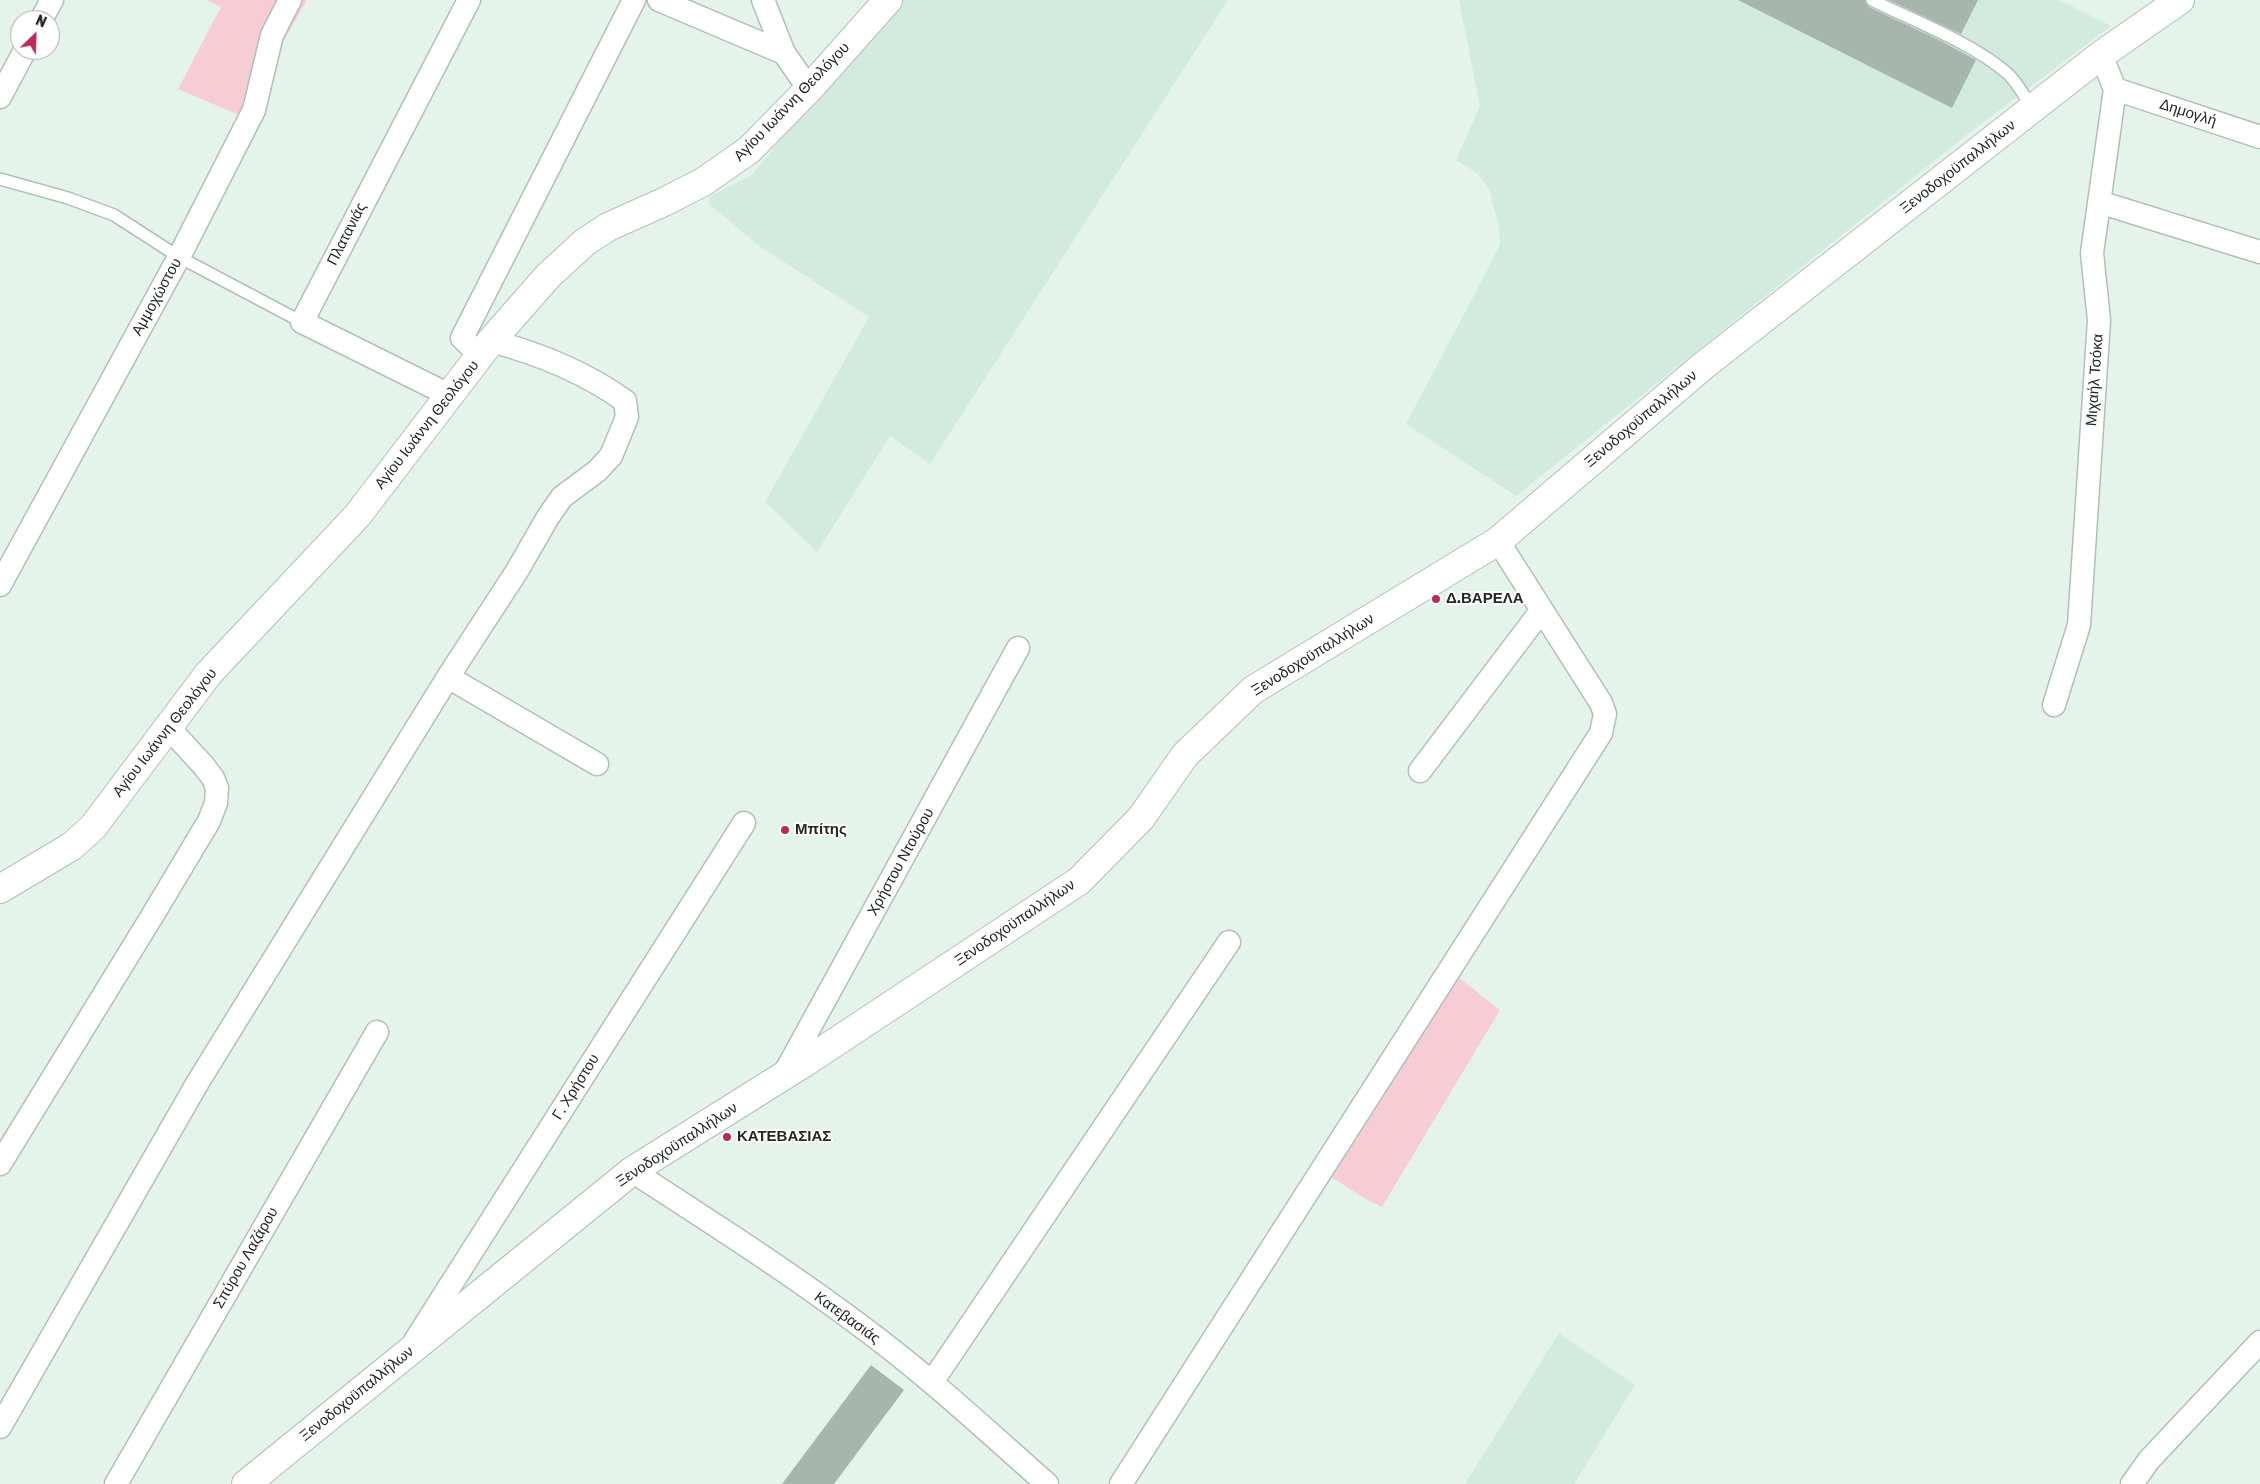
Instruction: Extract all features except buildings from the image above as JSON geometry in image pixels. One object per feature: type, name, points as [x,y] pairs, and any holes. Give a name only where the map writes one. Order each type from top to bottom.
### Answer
[{"type":"street","name":"Αμμοχώστου","points":[[0,585],[179,257],[254,110],[272,35],[290,0]]},
{"type":"street","name":"Πλατανιάς","points":[[302,322],[468,0]]},
{"type":"street","points":[[0,1427],[198,1082],[448,676],[517,571],[548,517],[562,497],[592,476],[611,456],[626,417],[625,401],[609,390],[518,348],[486,348],[462,338],[634,0]]},
{"type":"street","points":[[659,0],[784,53]]},
{"type":"street","points":[[763,0],[784,53],[809,89]]},
{"type":"street","name":"Αγίου Ιωάννη Θεολόγου","points":[[0,889],[72,846],[93,827],[209,673],[357,516],[486,348],[548,276],[585,242],[608,227],[666,201],[728,167],[749,150],[809,89],[888,0]]},
{"type":"street","name":"Ξενοδοχοϋπαλλήλων","points":[[246,1484],[632,1171],[783,1076],[1079,881],[1141,818],[1185,755],[1253,690],[1498,541],[1703,366],[2102,55],[2180,0]]},
{"type":"street","name":"Μιχαήλ Τσόκα","points":[[2054,705],[2080,625],[2099,320],[2092,252],[2115,89],[2102,55]]},
{"type":"street","points":[[0,97],[20,60]]},
{"type":"street","name":"Δημογλή","points":[[2115,89],[2260,137]]},
{"type":"street","points":[[2099,202],[2260,252]]},
{"type":"street","points":[[302,322],[449,395]]},
{"type":"street","points":[[1121,1484],[1601,733],[1605,714],[1601,703],[1498,541]]},
{"type":"street","points":[[1420,771],[1541,611]]},
{"type":"street","name":"Χρήστου Ντούρου","points":[[783,1076],[1018,648]]},
{"type":"street","points":[[448,676],[597,764]]},
{"type":"street","points":[[0,1164],[154,913],[209,821],[216,803],[216,788],[213,778],[168,728]]},
{"type":"street","name":"Γ. Χρήστου","points":[[408,1352],[744,823]]},
{"type":"street","points":[[932,1382],[1229,942]]},
{"type":"street","name":"Σπύρου Λαζάρου","points":[[116,1484],[377,1032]]},
{"type":"street","name":"Κατεβασιάς","points":[[632,1171],[853,1320],[932,1382],[1047,1484]]},
{"type":"street","points":[[2132,1484],[2149,1460],[2260,1342]]},
{"type":"lane","points":[[1872,0],[1975,51],[1997,65],[2010,76],[2032,109]]},
{"type":"lane","points":[[0,179],[68,198],[114,215],[179,257],[302,322]]},
{"type":"shaded area","points":[[207,0],[307,0],[241,116],[178,89],[221,7]]},
{"type":"shaded area","points":[[897,0],[1228,0],[930,464],[890,436],[817,552],[765,502],[869,317],[759,246],[709,204],[709,197],[752,175],[854,49]]},
{"type":"shaded area","points":[[1459,0],[2060,0],[2111,26],[1964,137],[1516,496],[1406,424],[1500,243],[1499,227],[1489,189],[1478,174],[1456,160],[1480,106]]},
{"type":"shaded area","points":[[1453,973],[1500,1010],[1382,1207],[1328,1175]]},
{"type":"shaded area","points":[[1559,1333],[1635,1385],[1574,1484],[1465,1484]]},
{"type":"place","name":"Δ.ΒΑΡΕΛΑ","points":[[1436,599]]},
{"type":"place","name":"Μπίτης","points":[[785,830]]},
{"type":"place","name":"ΚΑΤΕΒΑΣΙΑΣ","points":[[727,1137]]}]
